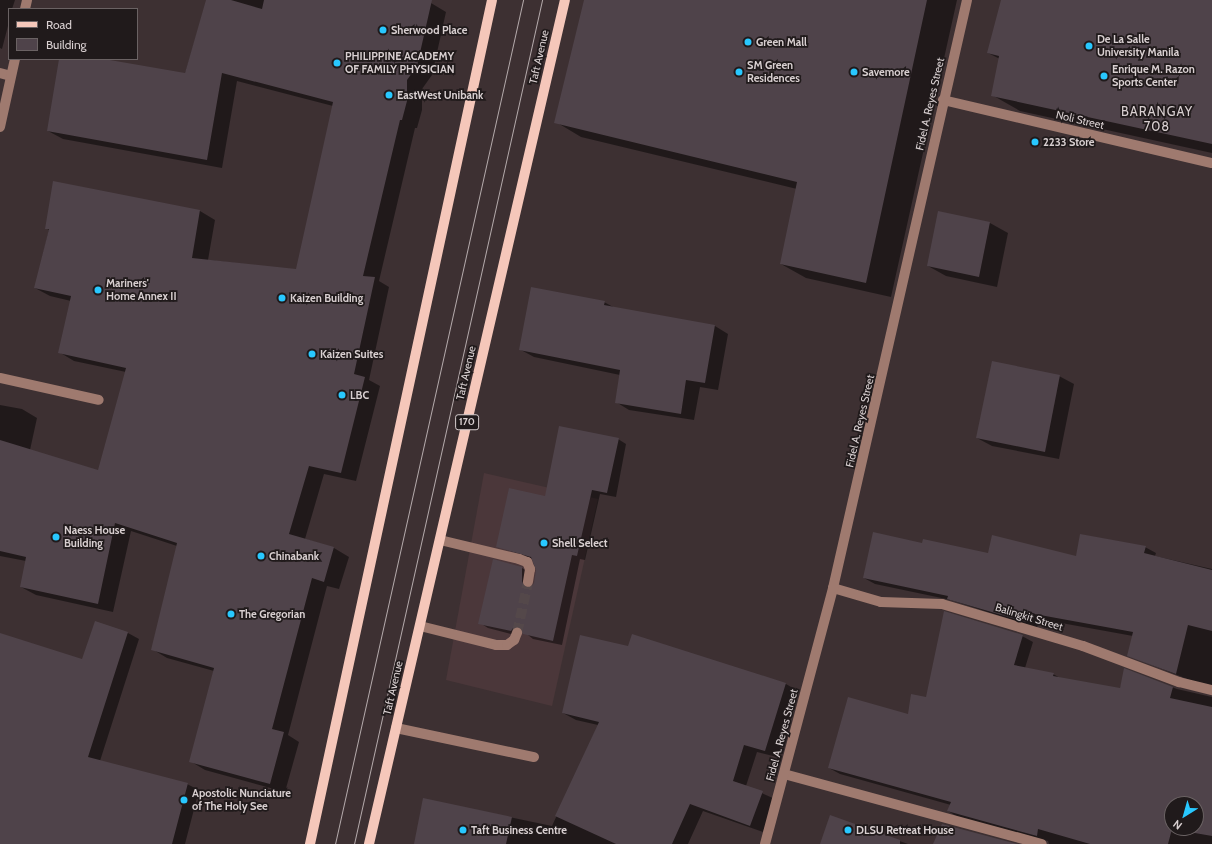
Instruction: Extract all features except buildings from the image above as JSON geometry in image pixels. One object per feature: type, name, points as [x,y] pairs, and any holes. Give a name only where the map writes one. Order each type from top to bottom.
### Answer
[{"type":"main road","points":[[310,844],[492,0]]},
{"type":"main road","name":"Taft Avenue","points":[[369,844],[565,0]]},
{"type":"street","name":"Fidel A. Reyes Street","points":[[765,844],[834,588],[903,288],[943,100],[967,0]]},
{"type":"street","points":[[0,127],[15,60]]},
{"type":"street","points":[[0,73],[11,76]]},
{"type":"street","name":"Noli Street","points":[[943,100],[1212,163]]},
{"type":"street","points":[[0,378],[99,400]]},
{"type":"street","points":[[440,540],[527,562],[530,568],[528,582]]},
{"type":"street","name":"Balingkit Street","points":[[834,588],[881,602],[942,604],[1083,646],[1179,682],[1212,690]]},
{"type":"street","points":[[420,626],[496,645],[507,645],[514,640],[517,633]]},
{"type":"street","points":[[396,728],[534,757]]},
{"type":"street","points":[[784,774],[1042,844]]},
{"type":"shaded area","points":[[484,473],[598,499],[552,706],[446,680]]},
{"type":"tunnel","points":[[517,633],[528,582]]},
{"type":"tram line","points":[[335,844],[523,0]]},
{"type":"tram line","points":[[354,844],[542,0]]},
{"type":"place","name":"Sherwood Place","points":[[383,30]]},
{"type":"place","name":"Green Mall","points":[[748,42]]},
{"type":"place","name":"De La Salle University Manila","points":[[1089,46]]},
{"type":"place","name":"PHILIPPINE ACADEMY OF FAMILY PHYSICIAN","points":[[337,63]]},
{"type":"place","name":"SM Green Residences","points":[[739,72]]},
{"type":"place","name":"Savemore","points":[[854,72]]},
{"type":"place","name":"Enrique M. Razon Sports Center","points":[[1104,76]]},
{"type":"place","name":"EastWest Unibank","points":[[389,95]]},
{"type":"place","name":"2233 Store","points":[[1035,142]]},
{"type":"place","name":"Mariners' Home Annex II","points":[[98,290]]},
{"type":"place","name":"Kaizen Building","points":[[282,298]]},
{"type":"place","name":"Kaizen Suites","points":[[312,354]]},
{"type":"place","name":"LBC","points":[[342,395]]},
{"type":"place","name":"Naess House Building","points":[[56,537]]},
{"type":"place","name":"Shell Select","points":[[544,543]]},
{"type":"place","name":"Chinabank","points":[[261,556]]},
{"type":"place","name":"The Gregorian","points":[[231,614]]},
{"type":"place","name":"Apostolic Nunciature of The Holy See","points":[[184,800]]},
{"type":"place","name":"Taft Business Centre","points":[[463,830]]},
{"type":"place","name":"DLSU Retreat House","points":[[848,830]]},
{"type":"district","name":"BARANGAY 708","points":[[1157,120]]}]
